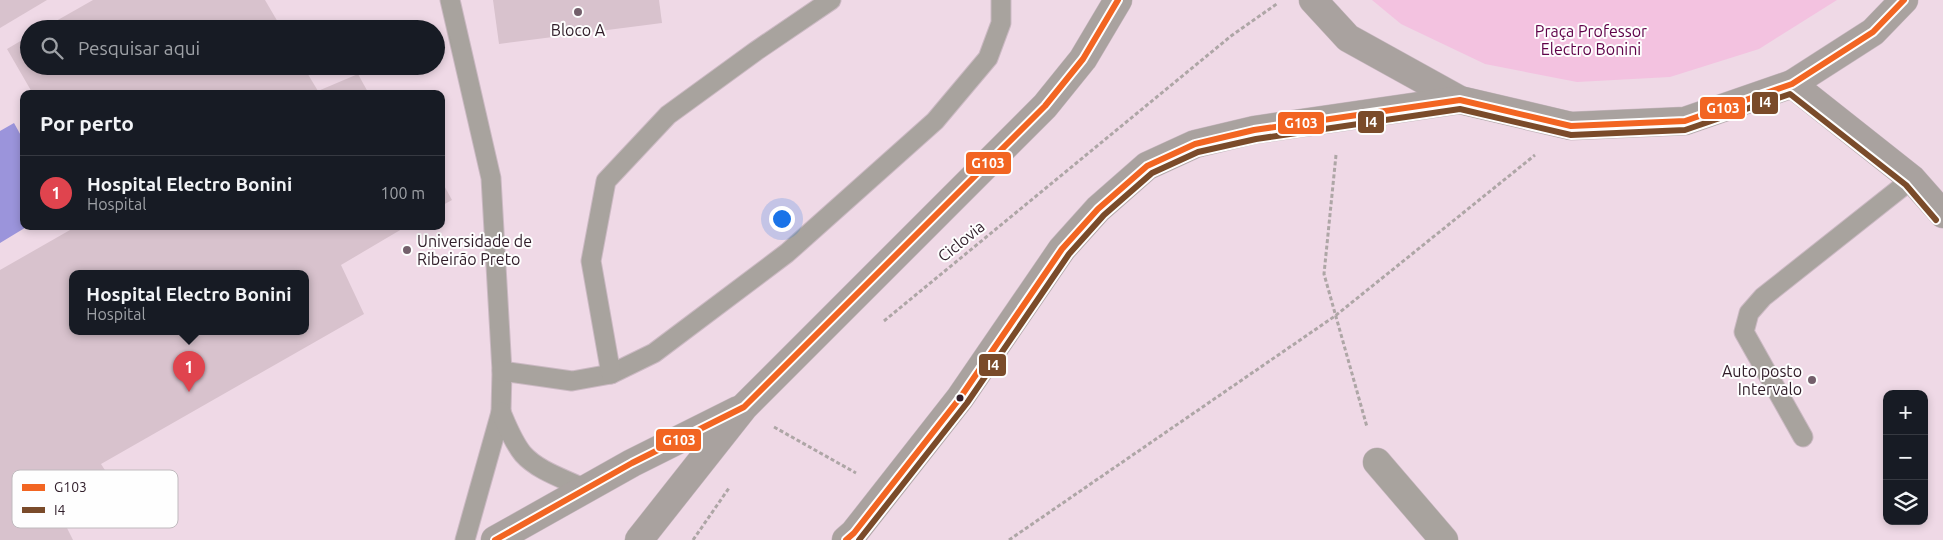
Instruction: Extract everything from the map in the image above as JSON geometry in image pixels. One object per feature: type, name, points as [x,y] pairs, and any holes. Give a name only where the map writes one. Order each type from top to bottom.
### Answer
[{"type":"main road","points":[[639,540],[744,407],[1046,106],[1084,59],[1118,0]]},
{"type":"main road","points":[[1314,0],[1348,38],[1460,100],[1571,126],[1685,120],[1792,84],[1873,32],[1904,0]]},
{"type":"main road","points":[[1792,84],[1912,180],[1943,214]]},
{"type":"main road","points":[[846,540],[960,398],[1062,250],[1098,209],[1147,166],[1195,144],[1254,130],[1460,100]]},
{"type":"main road","points":[[495,540],[632,463],[744,407]]},
{"type":"street","points":[[1377,462],[1444,540]]},
{"type":"lane","points":[[450,0],[492,178],[502,371],[501,412],[465,540]]},
{"type":"lane","points":[[611,374],[591,261],[606,182],[668,116],[756,51],[831,0]]},
{"type":"lane","points":[[502,371],[572,382],[611,374],[654,354],[787,253],[935,121],[988,58],[1001,23],[1002,0]]},
{"type":"lane","points":[[1803,437],[1744,332],[1749,313],[1763,296],[1912,180]]},
{"type":"lane","points":[[501,412],[523,454],[540,468],[585,489]]},
{"type":"path","name":"Ciclovia","points":[[878,327],[1224,42],[1283,0]]},
{"type":"path","points":[[1340,118],[1324,274],[1377,462]]},
{"type":"path","points":[[1009,540],[1336,316],[1571,126]]},
{"type":"path","points":[[744,407],[776,428],[887,490]]},
{"type":"path","points":[[770,435],[782,422]]},
{"type":"path","points":[[693,540],[730,487]]},
{"type":"green space","name":"Praça Professor Electro Bonini","points":[[1372,0],[1837,0],[1759,49],[1670,77],[1577,82],[1485,64],[1401,24]]},
{"type":"shaded area","points":[[14,123],[20,134],[21,230],[0,243],[0,131]]},
{"type":"building","points":[[0,0],[47,0],[0,28]]},
{"type":"building","points":[[93,0],[265,0],[277,20],[58,20]]},
{"type":"building","name":"Bloco A","points":[[493,0],[659,0],[662,23],[499,44]]},
{"type":"building","points":[[20,41],[20,72],[7,49]]},
{"type":"building","points":[[22,75],[308,75],[317,90],[31,90]]},
{"type":"building","points":[[356,75],[359,75],[367,90],[320,90]]},
{"type":"building","points":[[445,187],[452,200],[445,204]]},
{"type":"building","points":[[70,230],[400,230],[341,265],[364,314],[101,464],[105,470],[12,470],[12,528],[67,528],[73,540],[0,540],[0,270]]},
{"type":"transit line","name":"G103","points":[[495,540],[632,463],[744,407],[1045,106],[1083,59],[1118,0]]},
{"type":"transit line","name":"G103","points":[[846,540],[854,533],[960,398],[1062,249],[1098,209],[1147,166],[1195,144],[1254,130],[1460,100],[1571,126],[1685,121],[1792,84],[1873,32],[1904,0]]},
{"type":"transit line","name":"I4","points":[[859,540],[967,403],[1069,254],[1104,215],[1152,173],[1198,152],[1256,139],[1460,109],[1571,135],[1685,130],[1790,94],[1906,185],[1936,220]]},
{"type":"place","name":"Bloco A","points":[[578,12]]},
{"type":"place","name":"Universidade de Ribeirão Preto","points":[[407,250]]},
{"type":"place","name":"Auto posto Intervalo","points":[[1812,380]]},
{"type":"place","name":"Hospital Electro Bonini","points":[[189,392]]}]
